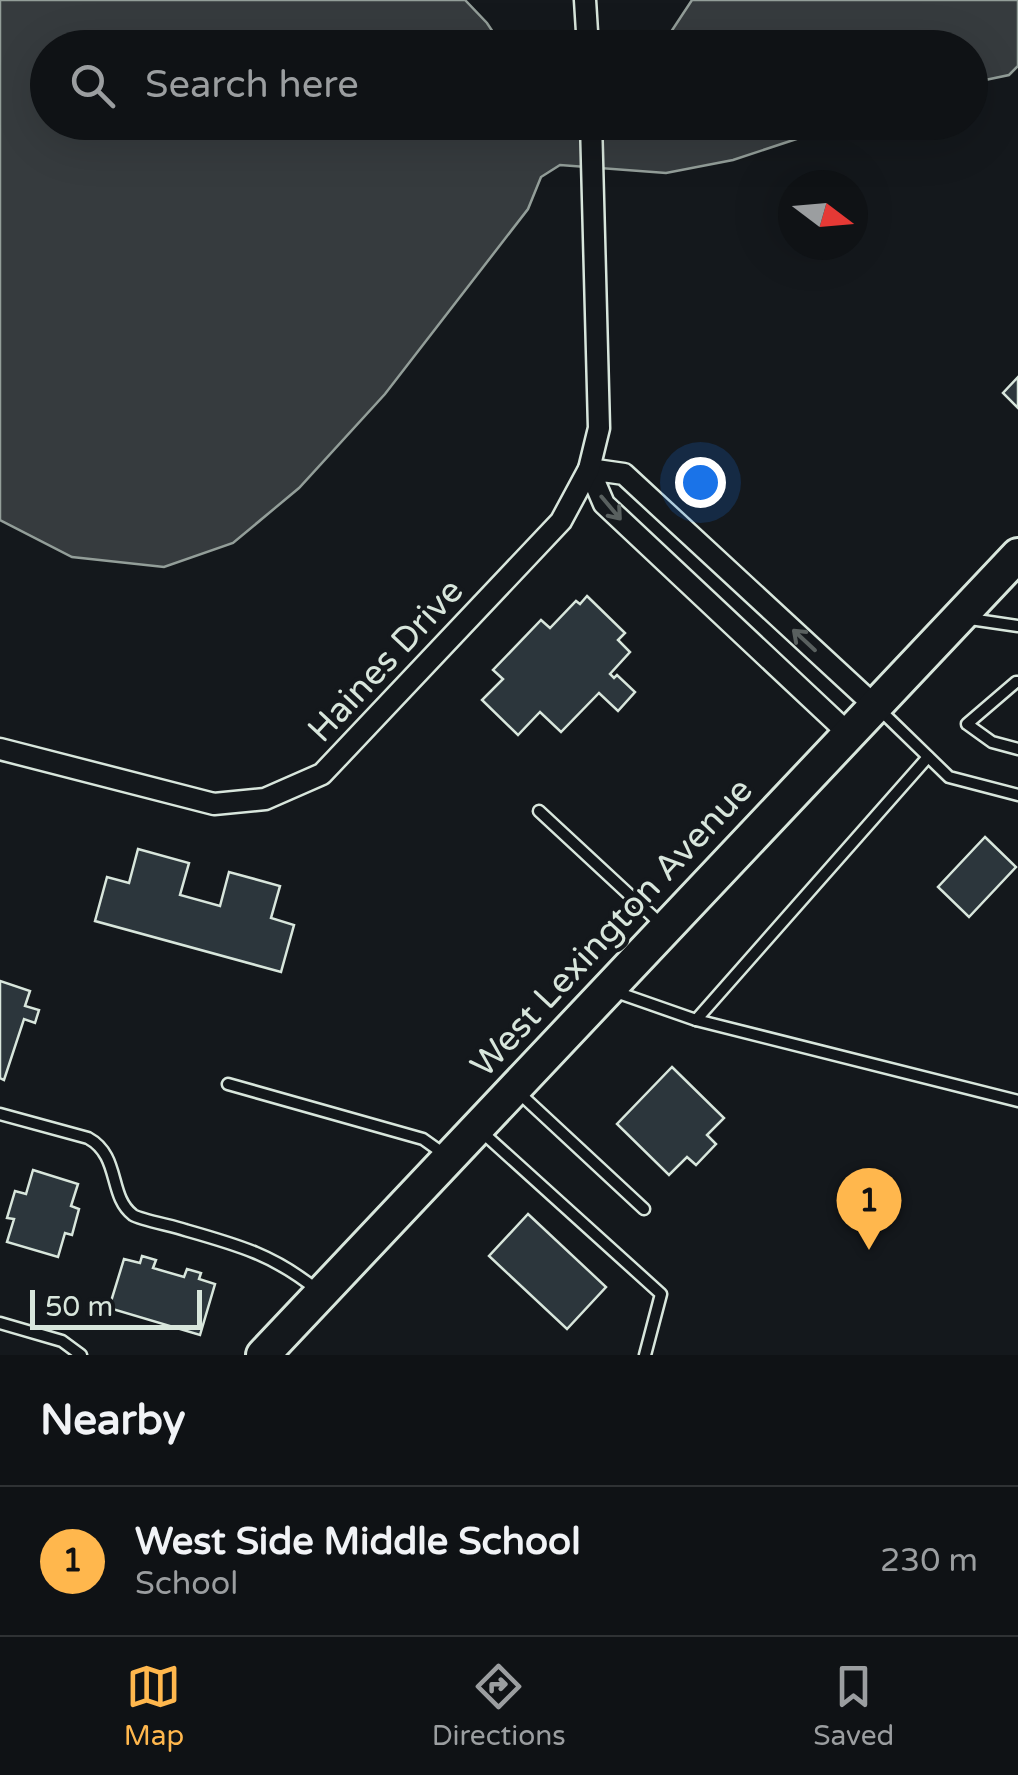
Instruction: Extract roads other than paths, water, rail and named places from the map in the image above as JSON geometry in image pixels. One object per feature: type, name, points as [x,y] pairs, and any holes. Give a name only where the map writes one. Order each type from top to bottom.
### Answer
[{"type":"main road","name":"West Lexington Avenue","points":[[268,1353],[1018,555]]},
{"type":"street","points":[[586,0],[587,30]]},
{"type":"street","name":"Haines Drive","points":[[0,748],[214,804],[265,799],[322,774],[561,521],[590,469],[600,428],[591,140]]},
{"type":"street","points":[[590,469],[624,474],[875,706]]},
{"type":"street","points":[[590,469],[604,504],[849,734]]},
{"type":"lane","points":[[959,617],[1018,626]]},
{"type":"lane","points":[[1018,682],[967,724],[992,742],[1018,749]]},
{"type":"lane","points":[[875,706],[950,778],[1018,795]]},
{"type":"lane","points":[[696,1020],[928,757]]},
{"type":"lane","points":[[539,811],[666,928]]},
{"type":"lane","points":[[608,990],[696,1020],[1018,1102]]},
{"type":"lane","points":[[228,1084],[424,1138],[448,1158]]},
{"type":"lane","points":[[514,1089],[644,1210]]},
{"type":"lane","points":[[0,1114],[97,1143],[110,1163],[120,1197],[134,1215],[262,1254],[291,1269],[322,1293]]},
{"type":"lane","points":[[477,1128],[662,1294],[645,1355]]},
{"type":"lane","points":[[0,1322],[62,1341],[81,1355]]},
{"type":"place","name":"West Side Middle School","points":[[869,1250]]}]
